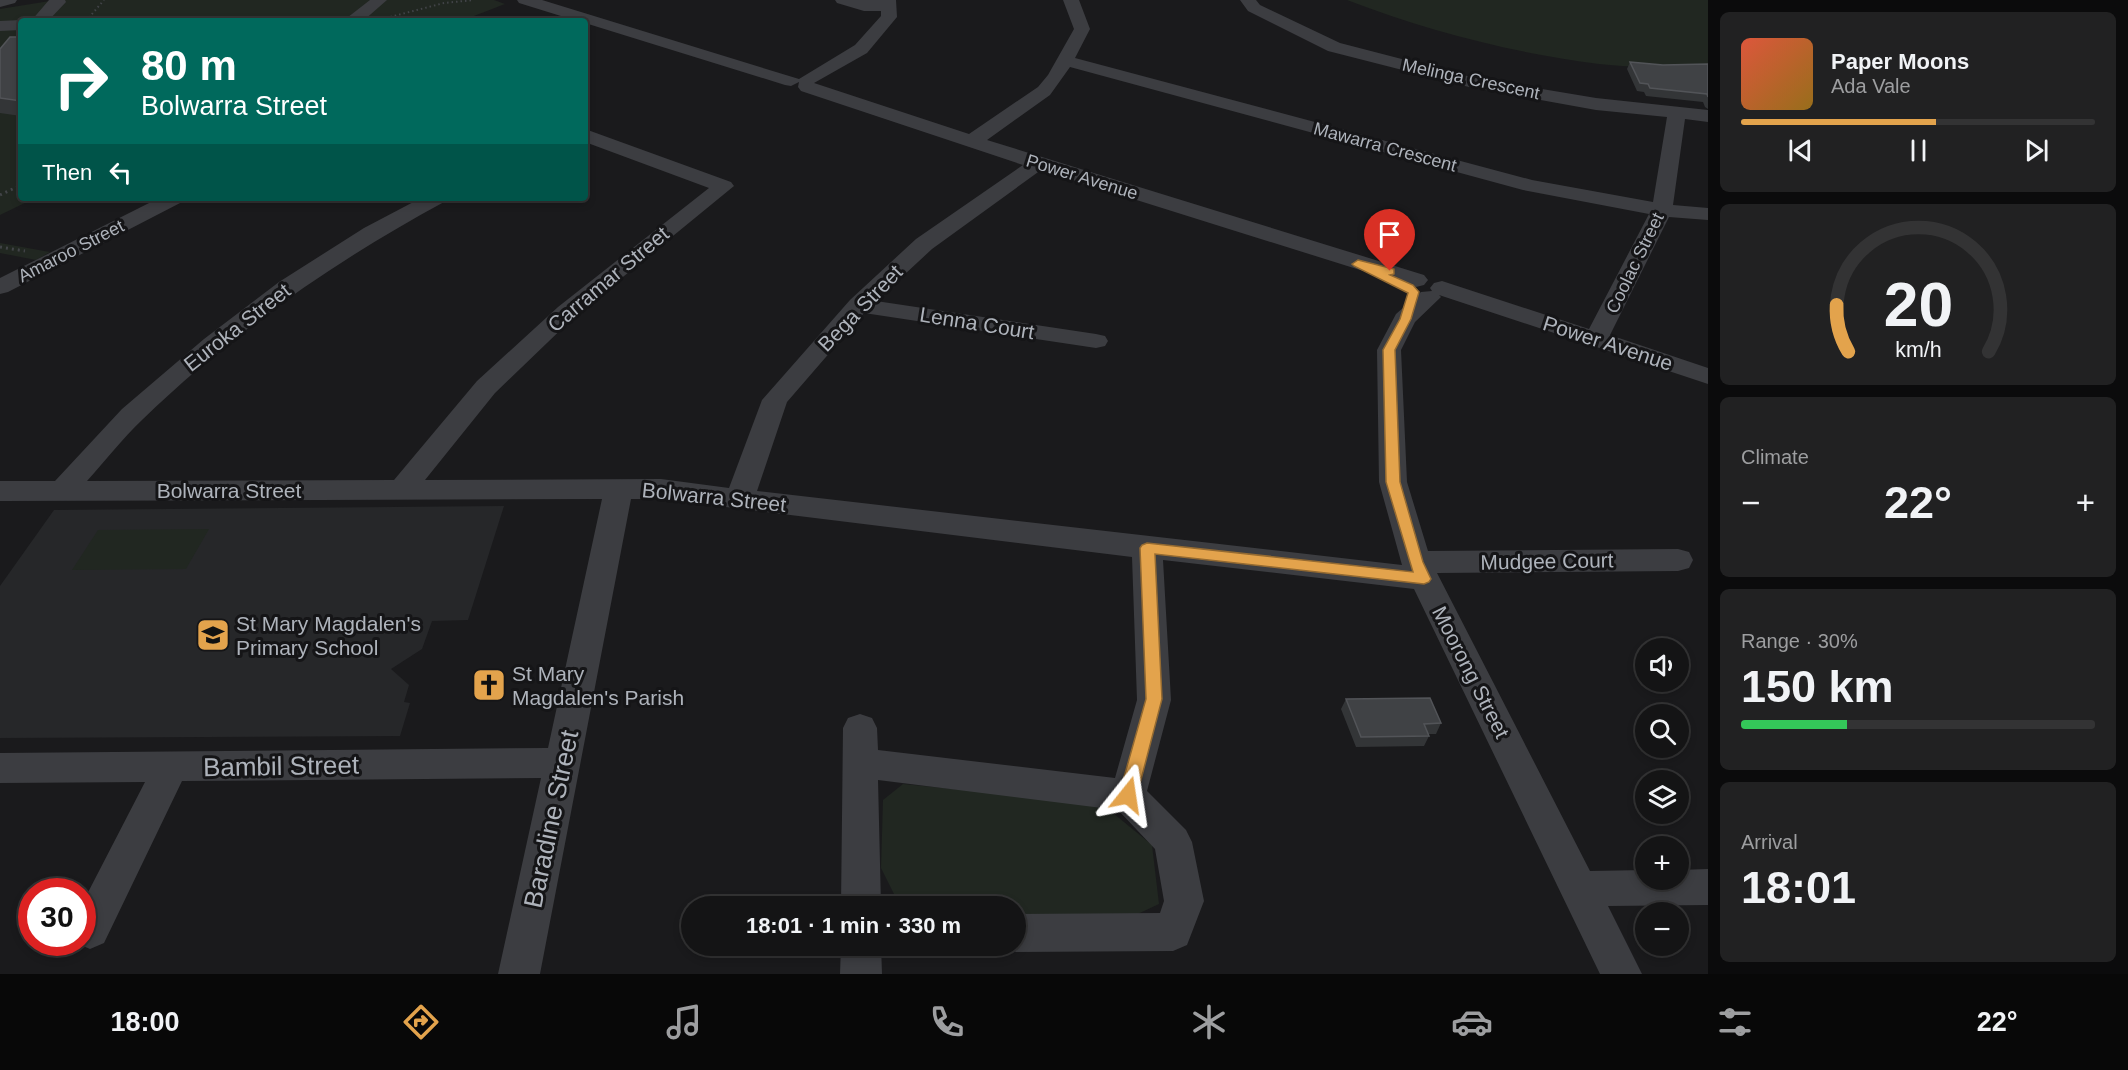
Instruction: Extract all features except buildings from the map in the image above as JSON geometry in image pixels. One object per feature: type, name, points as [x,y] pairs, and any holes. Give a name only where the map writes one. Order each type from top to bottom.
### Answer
[{"type":"street","points":[[0,2],[9,0]]},
{"type":"street","points":[[42,18],[58,2],[57,0]]},
{"type":"street","points":[[356,18],[379,0]]},
{"type":"street","name":"Power Avenue","points":[[525,0],[575,18]]},
{"type":"street","points":[[802,83],[861,49],[889,17],[888,3],[864,6],[843,0]]},
{"type":"street","points":[[972,141],[1044,91],[1066,61],[1082,29],[1071,0]]},
{"type":"street","name":"Melinga Crescent","points":[[1248,0],[1254,8],[1334,47],[1475,83],[1596,104],[1708,116]]},
{"type":"street","name":"Power Avenue","points":[[588,22],[802,83],[1038,164],[1358,264],[1425,290],[1507,311],[1708,376]]},
{"type":"street","points":[[0,26],[18,25]]},
{"type":"street","name":"Mawarra Crescent","points":[[1066,61],[1530,186],[1662,210],[1708,214]]},
{"type":"street","name":"Coolac Street","points":[[1596,339],[1662,210],[1677,113]]},
{"type":"street","name":"Carramar Street","points":[[402,490],[494,379],[566,312],[724,186],[588,136]]},
{"type":"street","name":"Bega Street","points":[[740,498],[775,400],[858,305],[924,244],[1038,164]]},
{"type":"street","name":"Amaroo Street","points":[[0,287],[169,201]]},
{"type":"street","name":"Euroka Street","points":[[63,490],[131,415],[213,344],[287,287],[372,232],[431,201]]},
{"type":"street","name":"Moorong Street","points":[[1425,290],[1389,350],[1393,482],[1420,571],[1621,974]]},
{"type":"street","name":"Lenna Court","points":[[858,305],[1096,341]]},
{"type":"street","name":"Baradine Street","points":[[519,974],[619,488]]},
{"type":"street","name":"Bolwarra Street","points":[[0,490],[661,489],[1147,548],[1420,571]]},
{"type":"street","points":[[1128,795],[1154,699],[1147,548]]},
{"type":"street","name":"Mudgee Court","points":[[1420,571],[1678,560]]},
{"type":"street","points":[[861,896],[860,746],[1128,795],[1173,842],[1184,900],[1173,932],[1026,933]]},
{"type":"street","name":"Bambil Street","points":[[0,768],[562,763]]},
{"type":"street","points":[[96,918],[171,767]]},
{"type":"street","points":[[1579,889],[1708,887]]},
{"type":"street","points":[[861,956],[861,974]]},
{"type":"path","points":[[89,18],[104,0]]},
{"type":"path","points":[[388,18],[444,3],[474,0]]},
{"type":"path","points":[[0,195],[18,186]]},
{"type":"shaded area","points":[[56,0],[494,0],[505,4],[469,18],[18,18],[18,201],[29,201],[0,215],[0,9]]},
{"type":"shaded area","points":[[1347,0],[1708,0],[1708,71],[1599,64],[1535,54],[1439,31]]},
{"type":"shaded area","points":[[0,243],[50,252],[36,260],[0,253]]},
{"type":"shaded area","name":"St Mary Magdalen's Primary School","points":[[504,506],[468,620],[432,621],[422,649],[391,669],[409,685],[404,702],[410,703],[400,736],[0,738],[0,586],[54,510]]},
{"type":"shaded area","points":[[209,529],[186,569],[72,570],[98,530]]},
{"type":"shaded area","points":[[903,784],[1102,804],[1152,845],[1159,904],[1127,919],[1026,915],[1026,896],[895,896],[881,868],[883,800]]},
{"type":"place","name":"St Mary Magdalen's Primary School","points":[[213,635]]},
{"type":"place","name":"St Mary Magdalen's Parish","points":[[489,685]]},
{"type":"route","points":[[1128,795],[1154,699],[1147,548],[1424,579],[1416,562],[1393,482],[1389,350],[1406,319],[1408,304],[1414,292],[1358,264],[1390,271]]}]
